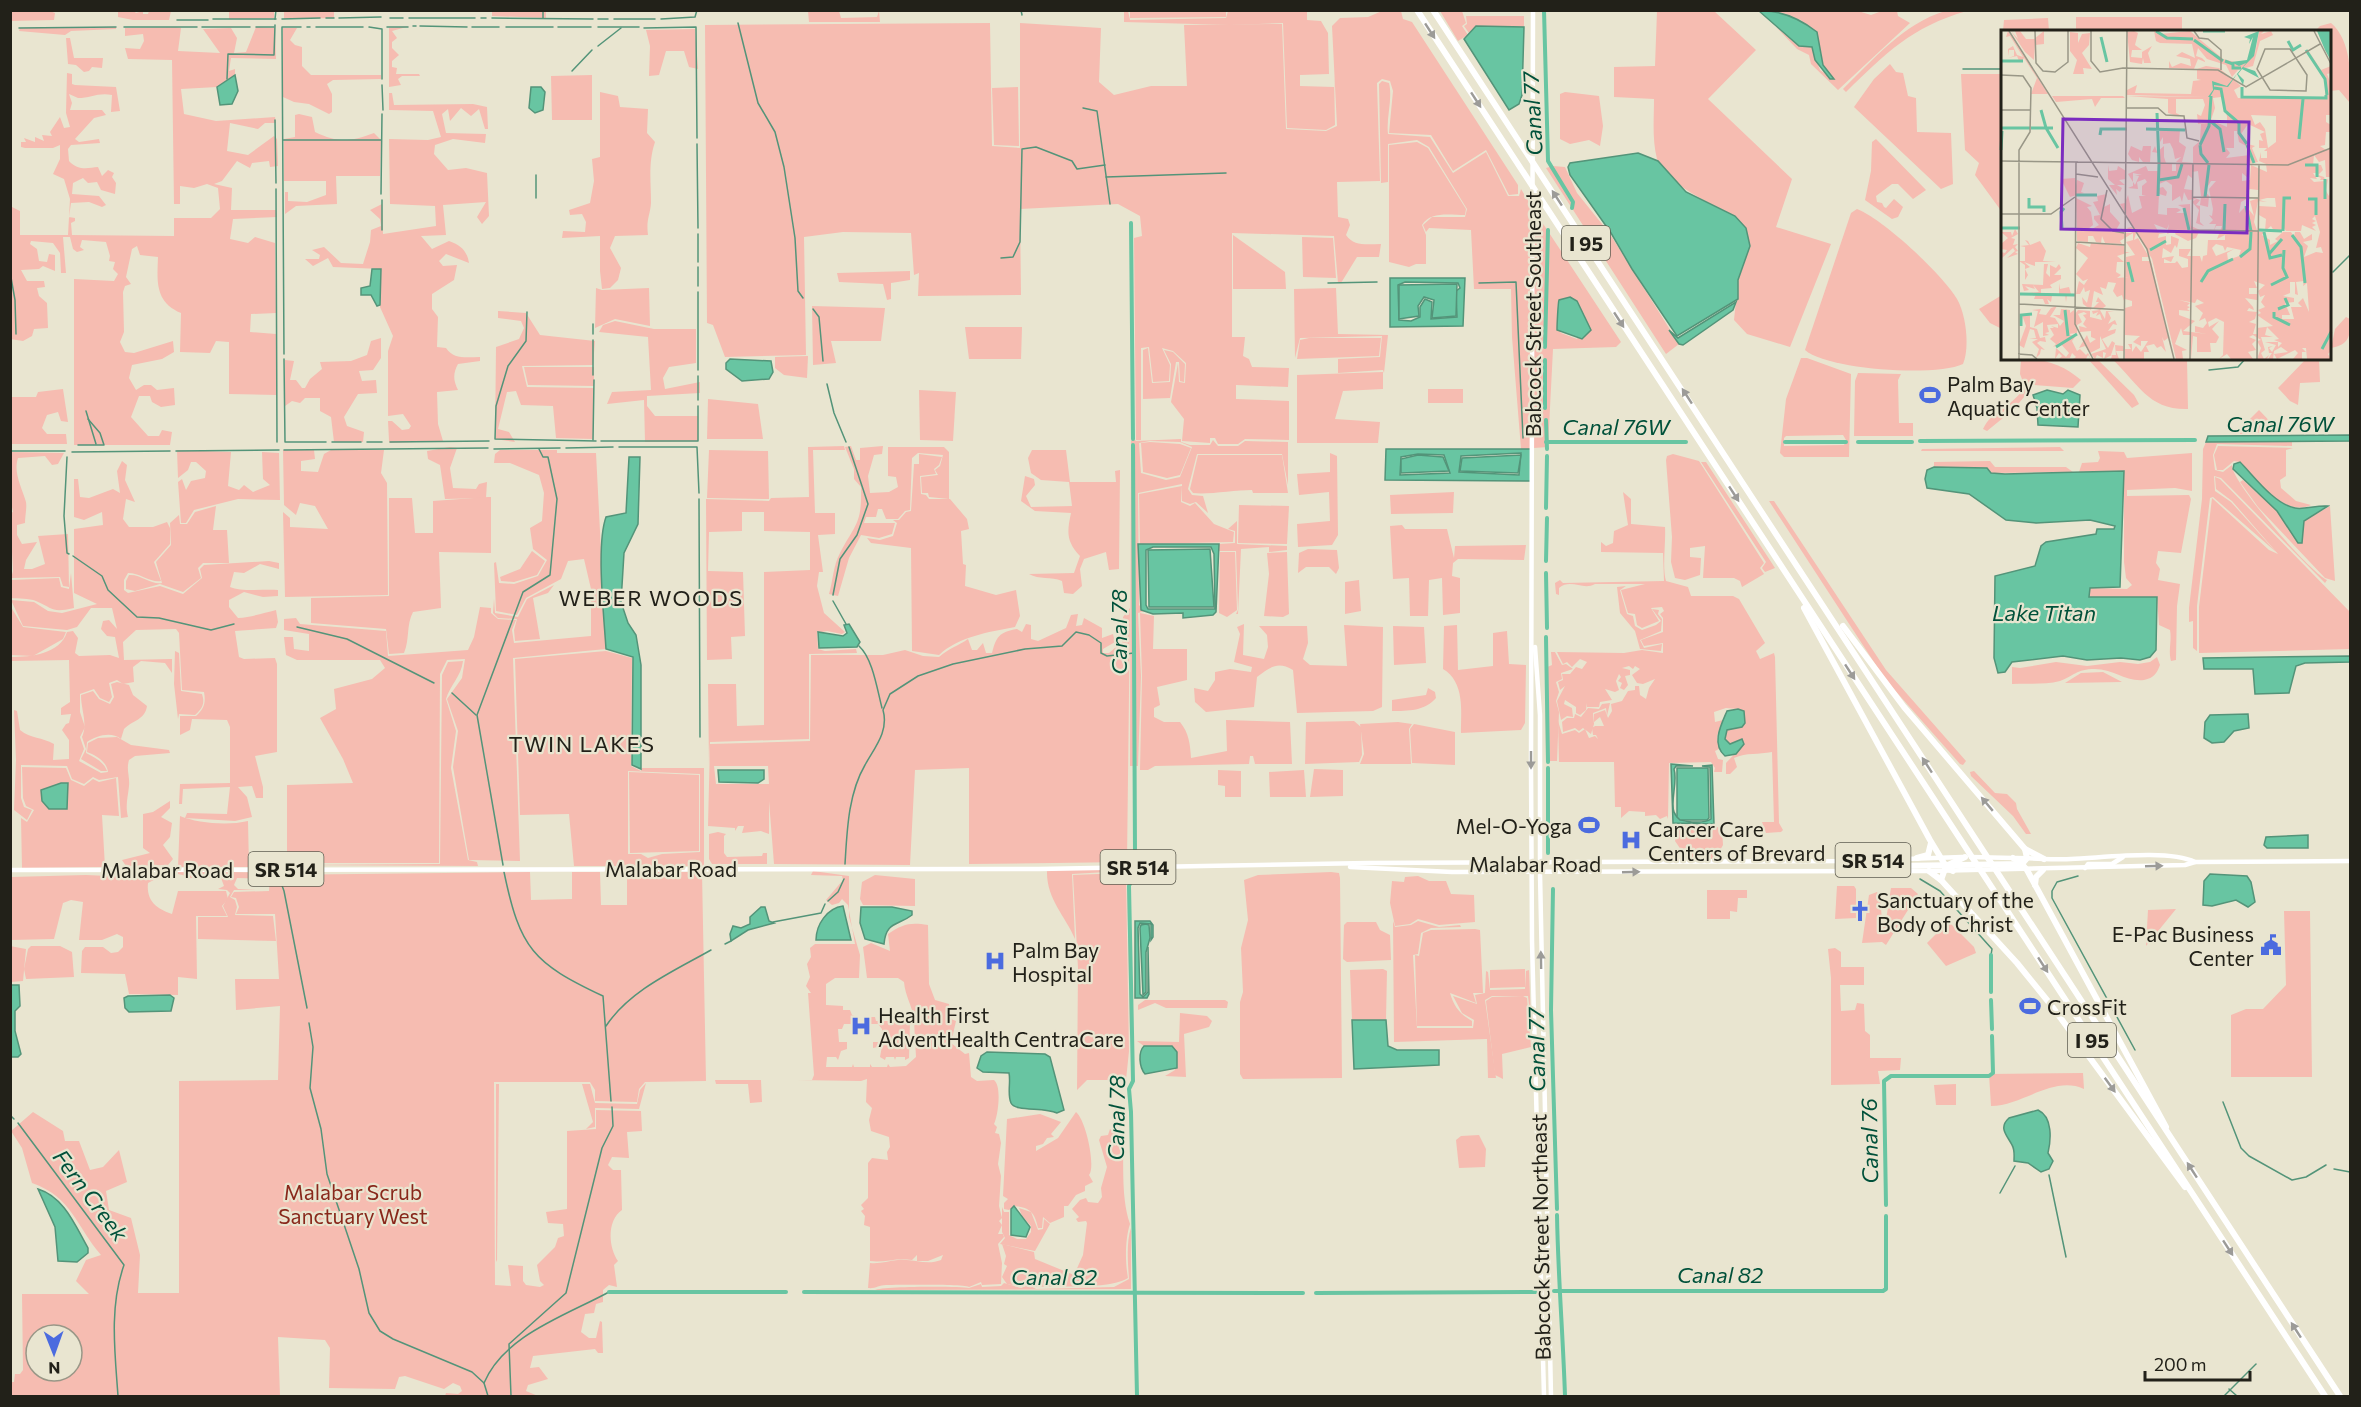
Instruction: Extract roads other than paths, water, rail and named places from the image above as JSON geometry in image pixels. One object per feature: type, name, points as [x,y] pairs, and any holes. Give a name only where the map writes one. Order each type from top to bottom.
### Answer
[{"type":"highway","name":"I 95","points":[[1417,10],[2325,1396]]},
{"type":"highway","name":"I 95","points":[[1433,10],[1805,575],[2002,881],[2340,1396]]},
{"type":"highway","points":[[1805,575],[1864,658],[2025,849],[2044,859]]},
{"type":"highway","points":[[1795,588],[1941,857],[1944,868],[1941,880]]},
{"type":"highway","points":[[1917,858],[1930,852],[1930,840]]},
{"type":"highway","points":[[2025,849],[2025,864],[2035,886],[2173,1141]]},
{"type":"highway","points":[[1944,868],[1965,857]]},
{"type":"highway","points":[[2013,858],[2025,864]]},
{"type":"highway","points":[[1880,872],[1897,866],[1944,868],[2025,864]]},
{"type":"highway","points":[[1944,868],[1953,871]]},
{"type":"highway","points":[[2035,886],[2036,877],[2043,870]]},
{"type":"highway","points":[[1929,871],[1941,880],[1996,940],[2051,1005],[2179,1181],[2196,1199]]},
{"type":"main road","name":"Babcock Street Southeast","points":[[1532,862],[1533,10]]},
{"type":"main road","name":"Babcock Street Southeast","points":[[1533,618],[1540,716],[1539,862]]},
{"type":"main road","points":[[2085,868],[2091,864],[2112,864],[2124,857]]},
{"type":"main road","points":[[2119,867],[2121,863],[2133,857]]},
{"type":"main road","name":"Malabar Road","points":[[10,870],[1040,868],[2013,858]]},
{"type":"main road","points":[[1953,871],[2025,864],[2044,859],[2185,858],[2195,862]]},
{"type":"main road","points":[[1835,871],[1850,861]]},
{"type":"main road","points":[[2025,864],[2043,870],[2195,862],[2350,861]]},
{"type":"main road","name":"Babcock Street Northeast","points":[[1532,862],[1544,1396]]},
{"type":"main road","name":"Babcock Street Northeast","points":[[1539,862],[1551,1396]]},
{"type":"main road","points":[[1649,871],[1664,862]]},
{"type":"main road","points":[[1399,870],[1402,865],[1428,863]]},
{"type":"main road","name":"Malabar Road","points":[[1332,865],[1399,870],[1532,873],[1880,872],[1929,871],[1944,868]]},
{"type":"main road","points":[[1534,994],[1542,1004]]},
{"type":"water","points":[[1759,11],[1789,16],[1817,32],[1823,65],[1834,79],[1830,79],[1815,60],[1812,47],[1799,46]]},
{"type":"water","points":[[1476,26],[1524,27],[1522,95],[1519,104],[1509,110],[1464,39]]},
{"type":"water","points":[[235,75],[238,91],[232,104],[220,105],[217,87]]},
{"type":"water","points":[[531,87],[541,87],[545,92],[543,110],[535,113],[529,108]]},
{"type":"water","points":[[1638,153],[1658,161],[1686,192],[1735,216],[1746,228],[1750,246],[1738,280],[1738,299],[1677,336],[1611,233],[1570,175],[1568,167],[1570,163]]},
{"type":"water","points":[[372,269],[381,269],[380,305],[377,306],[371,295],[361,295],[361,288],[370,286]]},
{"type":"water","points":[[1390,278],[1465,278],[1463,326],[1390,327]],"holes":[[[1405,282],[1458,283],[1460,288],[1456,291],[1457,317],[1431,319],[1432,302],[1425,299],[1420,307],[1420,317],[1411,321],[1399,320],[1398,285]]]},
{"type":"water","points":[[1457,284],[1456,316],[1432,318],[1434,300],[1424,297],[1418,306],[1419,316],[1399,319],[1399,285]]},
{"type":"water","points":[[1570,297],[1577,301],[1591,330],[1582,339],[1557,330],[1559,300]]},
{"type":"water","points":[[1736,302],[1733,310],[1683,345],[1679,344],[1669,330],[1678,338]]},
{"type":"water","points":[[730,359],[771,361],[773,372],[769,379],[742,381],[726,369],[726,363]]},
{"type":"water","points":[[2047,390],[2063,394],[2068,390],[2080,395],[2078,427],[2038,425],[2037,408],[2033,395]]},
{"type":"water","points":[[2350,435],[2350,441],[2206,442],[2208,436]]},
{"type":"water","points":[[1386,449],[1531,449],[1531,481],[1385,480]],"holes":[[[1521,453],[1519,475],[1459,472],[1461,456]],[[1418,454],[1444,455],[1450,473],[1400,475],[1401,457]]]},
{"type":"water","points":[[1418,455],[1443,457],[1449,471],[1401,473],[1401,459]]},
{"type":"water","points":[[1521,455],[1518,473],[1460,471],[1462,458]]},
{"type":"water","points":[[629,457],[640,457],[638,524],[624,553],[621,602],[628,623],[636,635],[641,665],[641,769],[632,765],[633,657],[606,649],[602,581],[603,529],[606,517],[626,513]]},
{"type":"water","points":[[2240,462],[2272,495],[2287,505],[2295,508],[2328,506],[2304,521],[2302,543],[2298,543],[2277,511],[2233,469],[2234,464]]},
{"type":"water","name":"Lake Titan","points":[[1934,467],[1987,468],[1991,473],[2005,474],[2124,471],[2120,587],[2090,588],[2089,597],[2157,597],[2156,650],[2150,657],[2140,660],[2121,658],[2087,660],[2063,656],[2012,662],[2005,672],[1998,673],[1994,658],[1995,576],[2035,566],[2041,546],[2046,542],[2096,534],[2097,529],[2114,529],[2115,526],[2090,520],[2036,523],[2006,520],[1969,494],[1927,488],[1925,479],[1927,470]]},
{"type":"water","points":[[1138,544],[1219,544],[1216,612],[1213,615],[1183,618],[1183,613],[1153,614],[1141,610]],"holes":[[[1153,547],[1211,547],[1214,554],[1215,609],[1148,609],[1146,605],[1146,550]]]},
{"type":"water","points":[[1210,549],[1214,607],[1149,607],[1148,550]]},
{"type":"water","points":[[849,624],[860,642],[857,647],[819,648],[818,632],[843,636],[847,633],[844,625]]},
{"type":"water","points":[[2350,656],[2350,662],[2305,663],[2296,666],[2289,693],[2255,694],[2253,669],[2204,669],[2203,658]]},
{"type":"water","points":[[1738,709],[1744,711],[1745,723],[1742,727],[1727,730],[1725,739],[1730,744],[1742,739],[1744,744],[1736,754],[1725,756],[1719,746],[1718,734],[1727,711]]},
{"type":"water","points":[[2248,714],[2249,728],[2234,731],[2224,742],[2212,743],[2204,738],[2205,722],[2210,715]]},
{"type":"water","points":[[1671,764],[1693,766],[1676,766],[1674,769],[1673,802],[1676,816],[1692,822],[1704,822],[1711,819],[1710,767],[1702,766],[1712,765],[1714,824],[1673,823]]},
{"type":"water","points":[[1677,768],[1708,768],[1709,818],[1707,820],[1680,820],[1677,817]]},
{"type":"water","points":[[718,770],[764,770],[764,779],[758,783],[719,782]]},
{"type":"water","points":[[68,783],[67,809],[49,809],[42,801],[41,790]]},
{"type":"water","points":[[2308,835],[2308,848],[2267,848],[2264,845],[2266,837]]},
{"type":"water","points":[[2210,874],[2247,876],[2251,882],[2255,902],[2248,907],[2236,900],[2212,906],[2203,905],[2204,881]]},
{"type":"water","points":[[843,906],[851,940],[816,940],[820,923],[827,914]]},
{"type":"water","points":[[761,907],[765,907],[769,921],[774,923],[748,930],[731,941],[730,934],[733,926],[741,928],[750,924],[750,917]]},
{"type":"water","points":[[861,907],[892,907],[912,911],[912,915],[887,931],[884,944],[865,939],[860,923]]},
{"type":"water","points":[[1135,921],[1150,921],[1153,925],[1151,940],[1151,924],[1140,923],[1138,928],[1140,994],[1143,997],[1148,992],[1148,947],[1149,994],[1147,998],[1135,998]]},
{"type":"water","points":[[1141,925],[1149,925],[1150,938],[1146,952],[1146,992],[1143,995],[1140,928]]},
{"type":"water","points":[[11,985],[19,985],[20,1006],[15,1011],[15,1031],[21,1054],[18,1057],[11,1057]]},
{"type":"water","points":[[170,995],[174,998],[171,1011],[129,1012],[125,1008],[124,998],[128,996]]},
{"type":"water","points":[[1352,1020],[1386,1020],[1388,1046],[1397,1050],[1439,1050],[1439,1065],[1354,1069]]},
{"type":"water","points":[[1144,1046],[1172,1046],[1177,1052],[1177,1068],[1145,1074],[1140,1060]]},
{"type":"water","points":[[987,1052],[1045,1054],[1050,1057],[1064,1110],[1057,1113],[1014,1106],[1009,1096],[1009,1073],[983,1072],[977,1068],[981,1056]]},
{"type":"water","points":[[2038,1110],[2043,1113],[2049,1123],[2048,1153],[2053,1161],[2049,1169],[2041,1172],[2028,1163],[2014,1161],[2014,1149],[2004,1128],[2009,1118]]},
{"type":"water","points":[[38,1189],[55,1198],[62,1205],[88,1248],[88,1253],[77,1262],[58,1261],[55,1227]]},
{"type":"water","points":[[1014,1206],[1030,1227],[1026,1237],[1011,1235],[1011,1209]]},
{"type":"waterway","points":[[275,19],[276,10]]},
{"type":"waterway","points":[[543,10],[543,18]]},
{"type":"waterway","points":[[661,19],[695,17],[697,10]]},
{"type":"waterway","points":[[1021,10],[1022,15]]},
{"type":"waterway","name":"Canal 77","points":[[1544,10],[1548,161],[1573,202],[1572,208]]},
{"type":"waterway","points":[[339,18],[381,17]]},
{"type":"waterway","points":[[282,19],[320,18]]},
{"type":"waterway","points":[[326,18],[334,18]]},
{"type":"waterway","points":[[390,18],[403,18]]},
{"type":"waterway","points":[[409,18],[475,18]]},
{"type":"waterway","points":[[481,18],[486,18]]},
{"type":"waterway","points":[[492,18],[593,19]]},
{"type":"waterway","points":[[213,19],[276,19]]},
{"type":"waterway","points":[[598,19],[608,19]]},
{"type":"waterway","points":[[614,19],[655,19]]},
{"type":"waterway","points":[[177,20],[208,20]]},
{"type":"waterway","points":[[738,23],[758,103],[775,132],[784,167],[795,238],[798,291],[803,298]]},
{"type":"waterway","points":[[2350,23],[2350,29]]},
{"type":"waterway","points":[[227,79],[228,54],[274,55],[275,25]]},
{"type":"waterway","points":[[420,26],[467,27]]},
{"type":"waterway","points":[[19,28],[116,27]]},
{"type":"waterway","points":[[124,27],[197,27]]},
{"type":"waterway","points":[[202,27],[250,27]]},
{"type":"waterway","points":[[256,27],[274,27]]},
{"type":"waterway","points":[[284,354],[282,27],[301,27]]},
{"type":"waterway","points":[[316,27],[363,27]]},
{"type":"waterway","points":[[369,27],[382,29],[382,79]]},
{"type":"waterway","points":[[387,27],[408,27]]},
{"type":"waterway","points":[[472,27],[499,27]]},
{"type":"waterway","points":[[506,27],[553,27]]},
{"type":"waterway","points":[[558,27],[591,27]]},
{"type":"waterway","points":[[598,27],[639,27]]},
{"type":"waterway","points":[[644,28],[696,27],[697,138]]},
{"type":"waterway","points":[[598,46],[621,28]]},
{"type":"waterway","points":[[572,71],[592,50]]},
{"type":"waterway","points":[[1963,69],[2001,69]]},
{"type":"waterway","points":[[382,85],[383,110]]},
{"type":"waterway","points":[[1083,108],[1097,111],[1110,204]]},
{"type":"waterway","points":[[381,194],[382,114]]},
{"type":"waterway","points":[[275,120],[276,183]]},
{"type":"waterway","points":[[283,140],[381,140]]},
{"type":"waterway","points":[[697,144],[698,228]]},
{"type":"waterway","points":[[1001,258],[1013,257],[1020,242],[1022,149],[1036,147],[1072,161],[1077,169],[1105,165]]},
{"type":"waterway","points":[[1106,177],[1226,173]]},
{"type":"waterway","points":[[536,175],[536,198]]},
{"type":"waterway","points":[[276,189],[277,442]]},
{"type":"waterway","points":[[382,200],[382,230]]},
{"type":"waterway","name":"Canal 78","points":[[1131,223],[1133,439]]},
{"type":"waterway","name":"Canal 77","points":[[1545,347],[1548,230]]},
{"type":"waterway","points":[[698,234],[698,262]]},
{"type":"waterway","points":[[2333,272],[2350,255]]},
{"type":"waterway","points":[[698,267],[698,286]]},
{"type":"waterway","points":[[10,272],[15,300],[16,334]]},
{"type":"waterway","points":[[1328,283],[1377,282]]},
{"type":"waterway","points":[[1479,283],[1516,282],[1523,438]]},
{"type":"waterway","points":[[698,292],[698,370]]},
{"type":"waterway","points":[[813,309],[819,317],[823,361]]},
{"type":"waterway","points":[[527,312],[526,341],[508,366],[496,406],[495,439],[596,441]]},
{"type":"waterway","points":[[593,324],[593,334]]},
{"type":"waterway","points":[[593,340],[593,375]]},
{"type":"waterway","points":[[284,359],[285,442],[326,442]]},
{"type":"waterway","name":"Canal 77","points":[[1545,360],[1545,408]]},
{"type":"waterway","points":[[2209,370],[2238,367],[2244,360]]},
{"type":"waterway","points":[[698,376],[698,400]]},
{"type":"waterway","points":[[593,440],[594,380]]},
{"type":"waterway","points":[[827,384],[834,413],[846,442]]},
{"type":"waterway","points":[[601,441],[698,441],[698,406]]},
{"type":"waterway","points":[[86,411],[96,444]]},
{"type":"waterway","points":[[78,445],[104,445],[100,433],[88,419]]},
{"type":"waterway","name":"Canal 77","points":[[1546,420],[1547,449]]},
{"type":"waterway","name":"Canal 76W","points":[[1920,441],[2195,440]]},
{"type":"waterway","points":[[390,442],[489,441]]},
{"type":"waterway","points":[[332,442],[361,442]]},
{"type":"waterway","points":[[367,442],[382,442]]},
{"type":"waterway","name":"Canal 76W","points":[[1546,442],[1686,442]]},
{"type":"waterway","name":"Canal 76W","points":[[1785,442],[1846,442]]},
{"type":"waterway","name":"Canal 76W","points":[[1858,442],[1912,442]]},
{"type":"waterway","name":"Canal 78","points":[[1133,445],[1135,854]]},
{"type":"waterway","points":[[566,448],[613,447]]},
{"type":"waterway","points":[[619,447],[697,447],[699,493]]},
{"type":"waterway","points":[[833,595],[840,559],[857,535],[868,504],[849,447]]},
{"type":"waterway","points":[[284,450],[488,448]]},
{"type":"waterway","points":[[494,449],[560,448]]},
{"type":"waterway","points":[[503,865],[477,715],[523,592],[550,575],[557,499],[548,457],[543,457],[539,449]]},
{"type":"waterway","points":[[176,451],[279,450]]},
{"type":"waterway","points":[[10,451],[65,451]]},
{"type":"waterway","points":[[72,452],[170,451]]},
{"type":"waterway","name":"Canal 77","points":[[1546,508],[1547,456]]},
{"type":"waterway","points":[[67,457],[64,516],[67,553],[69,554]]},
{"type":"waterway","points":[[699,499],[700,737]]},
{"type":"waterway","name":"Canal 77","points":[[1546,561],[1547,518]]},
{"type":"waterway","points":[[73,556],[102,576],[108,590],[137,617],[159,618],[211,630],[234,624]]},
{"type":"waterway","name":"Canal 77","points":[[1546,573],[1547,628]]},
{"type":"waterway","points":[[833,601],[846,624]]},
{"type":"waterway","points":[[297,627],[347,639],[434,683]]},
{"type":"waterway","points":[[845,864],[849,813],[855,788],[883,732],[883,710],[890,694],[918,676],[953,664],[1025,649],[1062,646],[1076,632],[1089,635],[1101,643],[1101,653],[1107,656],[1134,653]]},
{"type":"waterway","name":"Canal 77","points":[[1546,637],[1548,762]]},
{"type":"waterway","points":[[859,646],[871,666],[882,708]]},
{"type":"waterway","points":[[452,693],[476,715]]},
{"type":"waterway","name":"Canal 77","points":[[1548,768],[1548,830]]},
{"type":"waterway","name":"Canal 77","points":[[1548,835],[1548,853]]},
{"type":"waterway","points":[[278,866],[279,862]]},
{"type":"waterway","points":[[277,872],[284,891],[307,1008]]},
{"type":"waterway","points":[[504,872],[516,919],[533,951],[560,974],[603,996],[611,1101]]},
{"type":"waterway","name":"Canal 78","points":[[1135,873],[1129,886],[1133,1081],[1129,1089],[1137,1396]]},
{"type":"waterway","points":[[2078,876],[2057,882],[2052,891],[2052,898],[2135,1050]]},
{"type":"waterway","points":[[828,901],[838,892],[844,879]]},
{"type":"waterway","points":[[1920,879],[1940,891],[1992,949],[1991,955]]},
{"type":"waterway","name":"Canal 77","points":[[1553,889],[1551,1010],[1557,1209]]},
{"type":"waterway","points":[[773,922],[821,913],[825,904]]},
{"type":"waterway","points":[[725,944],[731,941]]},
{"type":"waterway","points":[[606,1026],[616,1013],[640,992],[711,950]]},
{"type":"waterway","name":"Canal 76","points":[[1991,955],[1991,992]]},
{"type":"waterway","name":"Canal 76","points":[[1991,1000],[1992,1029]]},
{"type":"waterway","points":[[309,1023],[313,1047],[310,1088],[321,1129],[327,1174],[359,1269],[369,1313],[380,1331],[393,1339],[472,1372],[484,1383],[488,1396]]},
{"type":"waterway","name":"Canal 76","points":[[1886,1205],[1884,1081],[1891,1076],[1989,1076],[1993,1073],[1992,1036]]},
{"type":"waterway","points":[[2223,1102],[2241,1148],[2249,1156],[2292,1180],[2306,1177],[2326,1165]]},
{"type":"waterway","points":[[511,1396],[509,1344],[566,1293],[602,1148],[613,1126],[612,1107]]},
{"type":"waterway","name":"Fern Creek","points":[[10,1115],[14,1119]]},
{"type":"waterway","name":"Fern Creek","points":[[18,1123],[124,1265],[116,1297],[115,1314],[118,1396]]},
{"type":"waterway","points":[[2000,1193],[2015,1166]]},
{"type":"waterway","points":[[2334,1169],[2350,1172]]},
{"type":"waterway","points":[[2049,1175],[2066,1257]]},
{"type":"waterway","points":[[1557,1215],[1565,1396]]},
{"type":"waterway","name":"Canal 82","points":[[1554,1291],[1883,1291],[1886,1289],[1886,1216]]},
{"type":"waterway","points":[[484,1383],[493,1366],[521,1339],[556,1318],[609,1292]]},
{"type":"waterway","name":"Canal 82","points":[[609,1292],[786,1292]]},
{"type":"waterway","name":"Canal 82","points":[[804,1292],[1303,1293]]},
{"type":"waterway","name":"Canal 82","points":[[1316,1293],[1536,1292]]},
{"type":"waterway","points":[[2224,1396],[2256,1364]]},
{"type":"waterway","points":[[2229,1389],[2237,1396]]},
{"type":"place","name":"Palm Bay Aquatic Center","points":[[1930,395]]},
{"type":"place","name":"Mel-O-Yoga","points":[[1589,825]]},
{"type":"place","name":"Cancer Care Centers of Brevard","points":[[1631,840]]},
{"type":"place","name":"Sanctuary of the Body of Christ","points":[[1860,911]]},
{"type":"place","name":"E-Pac Business Center","points":[[2271,945]]},
{"type":"place","name":"Palm Bay Hospital","points":[[995,961]]},
{"type":"place","name":"CrossFit","points":[[2030,1006]]},
{"type":"place","name":"Health First AdventHealth CentraCare","points":[[861,1026]]},
{"type":"district","name":"WEBER WOODS","points":[[651,597]]},
{"type":"district","name":"TWIN LAKES","points":[[582,743]]},
{"type":"park label","name":"Malabar Scrub Sanctuary West","points":[[353,1203]]}]
